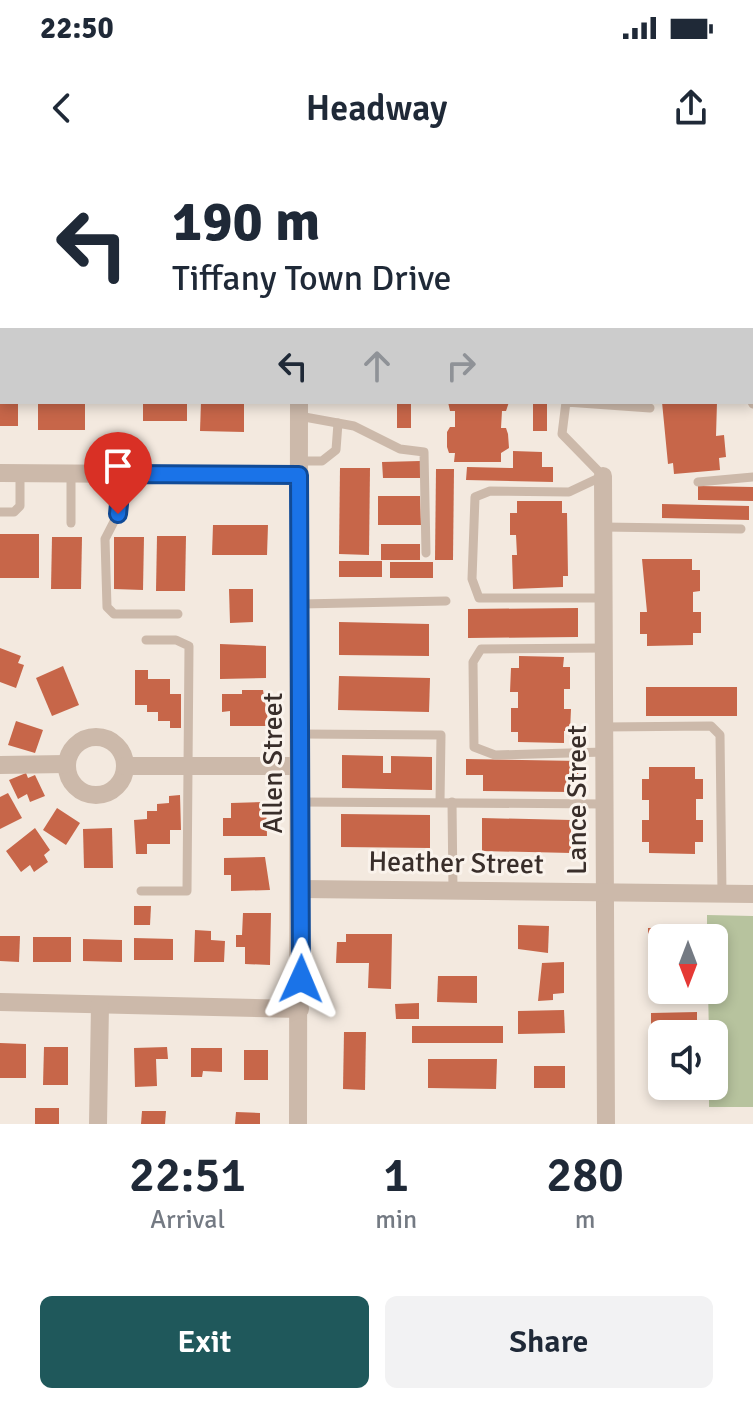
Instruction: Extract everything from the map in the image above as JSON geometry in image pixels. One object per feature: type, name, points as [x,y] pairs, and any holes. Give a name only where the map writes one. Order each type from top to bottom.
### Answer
[{"type":"street","name":"Allen Street","points":[[298,1124],[301,889],[299,409]]},
{"type":"street","points":[[0,473],[122,474],[299,468]]},
{"type":"street","name":"Lance Street","points":[[603,476],[606,1124]]},
{"type":"street","points":[[93,737],[115,744],[125,766],[118,784],[108,792],[95,795],[77,788],[69,777],[66,764],[77,743],[93,737]]},
{"type":"street","points":[[0,765],[66,764]]},
{"type":"street","points":[[125,766],[301,766]]},
{"type":"street","name":"Heather Street","points":[[301,889],[753,894]]},
{"type":"street","points":[[0,1002],[300,1009]]},
{"type":"street","points":[[98,1124],[100,1005]]},
{"type":"lane","points":[[566,404],[562,434],[603,476],[569,492],[490,491],[475,497],[472,579],[479,598],[604,598]]},
{"type":"lane","points":[[594,404],[650,408]]},
{"type":"lane","points":[[299,409],[382,438],[400,449],[424,452],[426,553]]},
{"type":"lane","points":[[299,468],[322,461],[336,450],[338,423]]},
{"type":"lane","points":[[0,512],[14,512],[20,506],[20,473]]},
{"type":"lane","points":[[71,473],[71,523]]},
{"type":"lane","points":[[122,474],[121,508],[105,539],[107,607],[114,614],[178,614]]},
{"type":"lane","points":[[698,482],[753,477]]},
{"type":"lane","points":[[603,527],[741,529]]},
{"type":"lane","points":[[301,604],[446,601]]},
{"type":"lane","points":[[141,891],[187,891],[189,646],[176,640],[146,640]]},
{"type":"lane","points":[[604,648],[481,649],[473,662],[474,747],[495,755],[604,752]]},
{"type":"lane","points":[[604,727],[711,726],[720,735],[722,894]]},
{"type":"lane","points":[[301,734],[441,735],[440,802]]},
{"type":"lane","points":[[301,802],[605,804]]},
{"type":"lane","points":[[452,802],[453,891]]},
{"type":"green space","points":[[707,915],[753,916],[753,1107],[709,1107],[709,1100],[728,1100],[728,1020],[709,1020],[708,1004],[728,1004],[728,924],[707,924]]},
{"type":"building","points":[[0,404],[18,404],[18,426],[0,426]]},
{"type":"building","points":[[38,404],[85,404],[85,430],[38,430]]},
{"type":"building","points":[[143,404],[187,404],[187,421],[143,421]]},
{"type":"building","points":[[201,404],[244,404],[244,432],[200,431]]},
{"type":"building","points":[[397,404],[411,404],[411,428],[397,428]]},
{"type":"building","points":[[448,404],[508,404],[506,411],[502,411],[501,428],[506,428],[509,448],[501,453],[501,462],[454,462],[455,453],[449,453],[447,447],[447,432],[450,427],[455,427],[455,411],[450,411]]},
{"type":"building","points":[[533,404],[547,404],[547,431],[533,431]]},
{"type":"building","points":[[662,404],[717,404],[716,436],[724,435],[726,457],[719,458],[720,470],[674,474],[673,463],[668,464]]},
{"type":"building","points":[[513,451],[542,452],[542,467],[553,467],[553,482],[466,480],[467,467],[513,468]]},
{"type":"building","points":[[420,461],[420,478],[383,478],[382,462]]},
{"type":"building","points":[[340,468],[370,468],[369,555],[339,554]]},
{"type":"building","points":[[436,469],[454,469],[453,560],[435,560]]},
{"type":"building","points":[[698,486],[753,487],[753,501],[698,500]]},
{"type":"building","points":[[378,496],[420,496],[421,525],[378,525]]},
{"type":"building","points":[[517,501],[562,501],[562,513],[567,513],[568,576],[563,576],[563,587],[513,589],[512,555],[517,555],[516,535],[510,535],[510,513],[517,513]]},
{"type":"building","points":[[662,504],[749,506],[749,520],[662,518]]},
{"type":"building","points":[[213,525],[268,525],[267,555],[212,555]]},
{"type":"building","points":[[0,534],[39,534],[39,578],[0,578]]},
{"type":"building","points":[[157,536],[186,536],[185,591],[156,591]]},
{"type":"building","points":[[52,537],[82,537],[81,589],[51,589]]},
{"type":"building","points":[[114,537],[144,537],[143,590],[114,589]]},
{"type":"building","points":[[381,544],[420,544],[420,560],[381,560]]},
{"type":"building","points":[[642,559],[692,559],[692,570],[700,570],[700,591],[693,592],[693,612],[701,612],[701,633],[693,633],[693,645],[647,646],[647,634],[640,634],[640,612],[647,612]]},
{"type":"building","points":[[339,561],[382,561],[382,577],[339,577]]},
{"type":"building","points":[[390,562],[433,562],[433,578],[390,578]]},
{"type":"building","points":[[229,589],[253,589],[253,622],[230,623]]},
{"type":"building","points":[[578,608],[578,637],[468,638],[468,609]]},
{"type":"building","points":[[339,622],[429,624],[429,656],[339,655]]},
{"type":"building","points":[[220,644],[266,646],[266,678],[220,679]]},
{"type":"building","points":[[0,648],[21,656],[18,663],[24,665],[16,688],[0,682]]},
{"type":"building","points":[[519,656],[564,657],[563,667],[570,667],[570,689],[564,689],[564,709],[571,709],[570,731],[564,731],[564,743],[518,742],[518,732],[511,732],[511,708],[518,708],[518,692],[510,692],[511,668],[519,668]]},
{"type":"building","points":[[63,666],[79,705],[52,716],[36,678]]},
{"type":"building","points":[[135,670],[148,670],[148,679],[170,679],[170,694],[181,694],[181,728],[170,728],[170,721],[158,721],[158,712],[147,712],[147,705],[135,705]]},
{"type":"building","points":[[339,676],[430,678],[429,712],[338,710]]},
{"type":"building","points":[[646,687],[737,687],[737,716],[646,716]]},
{"type":"building","points":[[242,690],[263,690],[269,726],[230,726],[230,711],[222,712],[222,694],[242,694]]},
{"type":"building","points":[[16,721],[43,730],[35,753],[8,745]]},
{"type":"building","points":[[342,755],[383,756],[383,773],[391,773],[391,756],[432,757],[432,790],[342,788]]},
{"type":"building","points":[[466,759],[579,761],[578,776],[570,776],[570,792],[483,791],[483,775],[466,775]]},
{"type":"building","points":[[649,767],[695,767],[695,779],[703,779],[703,799],[696,799],[696,820],[703,820],[703,842],[695,842],[695,854],[649,853],[649,842],[642,842],[642,820],[649,820],[649,800],[642,800],[642,779],[649,779]]},
{"type":"building","points":[[26,773],[28,778],[35,775],[45,796],[30,802],[27,794],[18,799],[9,780]]},
{"type":"building","points":[[8,793],[22,818],[0,829],[0,797]]},
{"type":"building","points":[[180,795],[181,830],[170,830],[170,844],[147,844],[147,854],[136,854],[134,820],[147,819],[147,811],[157,811],[157,804],[169,803],[169,796]]},
{"type":"building","points":[[266,802],[267,836],[223,836],[223,818],[231,818],[231,803]]},
{"type":"building","points":[[57,808],[80,823],[66,845],[43,830]]},
{"type":"building","points":[[341,814],[430,815],[430,848],[341,847]]},
{"type":"building","points":[[482,818],[571,820],[571,853],[482,851]]},
{"type":"building","points":[[35,828],[50,850],[44,855],[48,862],[34,872],[30,865],[21,872],[6,851]]},
{"type":"building","points":[[112,828],[113,868],[84,868],[83,829]]},
{"type":"building","points":[[265,857],[270,890],[231,891],[231,875],[224,875],[224,858]]},
{"type":"building","points":[[134,906],[151,906],[150,925],[134,925]]},
{"type":"building","points":[[243,913],[271,913],[270,965],[245,964],[245,947],[236,947],[236,935],[242,935]]},
{"type":"building","points":[[518,925],[549,926],[548,953],[518,949]]},
{"type":"building","points":[[195,930],[211,931],[211,940],[225,941],[224,962],[194,962]]},
{"type":"building","points":[[346,934],[392,934],[391,989],[368,988],[369,963],[336,963],[337,942],[346,942]]},
{"type":"building","points":[[0,936],[20,936],[19,962],[0,961]]},
{"type":"building","points":[[33,937],[71,937],[71,962],[33,962]]},
{"type":"building","points":[[134,938],[173,939],[173,960],[134,960]]},
{"type":"building","points":[[83,939],[122,940],[122,962],[83,961]]},
{"type":"building","points":[[564,962],[564,993],[553,994],[553,1000],[538,1001],[542,963]]},
{"type":"building","points":[[438,976],[477,976],[477,1003],[437,1002]]},
{"type":"building","points":[[419,1003],[419,1019],[396,1019],[395,1004]]},
{"type":"building","points":[[564,1010],[565,1033],[518,1034],[518,1011]]},
{"type":"building","points":[[697,1012],[697,1020],[651,1020],[651,1013]]},
{"type":"building","points":[[412,1026],[503,1026],[503,1043],[412,1043]]},
{"type":"building","points":[[344,1032],[366,1032],[365,1090],[343,1089]]},
{"type":"building","points":[[0,1043],[26,1044],[26,1078],[0,1078]]},
{"type":"building","points":[[44,1047],[68,1047],[68,1085],[43,1085]]},
{"type":"building","points":[[167,1047],[168,1059],[156,1059],[157,1086],[135,1087],[134,1048]]},
{"type":"building","points":[[191,1048],[222,1048],[222,1072],[203,1071],[202,1077],[191,1077]]},
{"type":"building","points":[[244,1050],[268,1050],[268,1080],[244,1080]]},
{"type":"building","points":[[428,1059],[497,1059],[496,1089],[428,1088]]},
{"type":"building","points":[[534,1066],[565,1066],[565,1088],[534,1088]]},
{"type":"building","points":[[35,1108],[59,1108],[59,1124],[35,1124]]},
{"type":"building","points":[[142,1111],[166,1111],[165,1124],[141,1124]]},
{"type":"building","points":[[236,1112],[260,1113],[260,1124],[235,1124]]},
{"type":"route","points":[[118,514],[122,474],[299,475],[301,979]]}]
